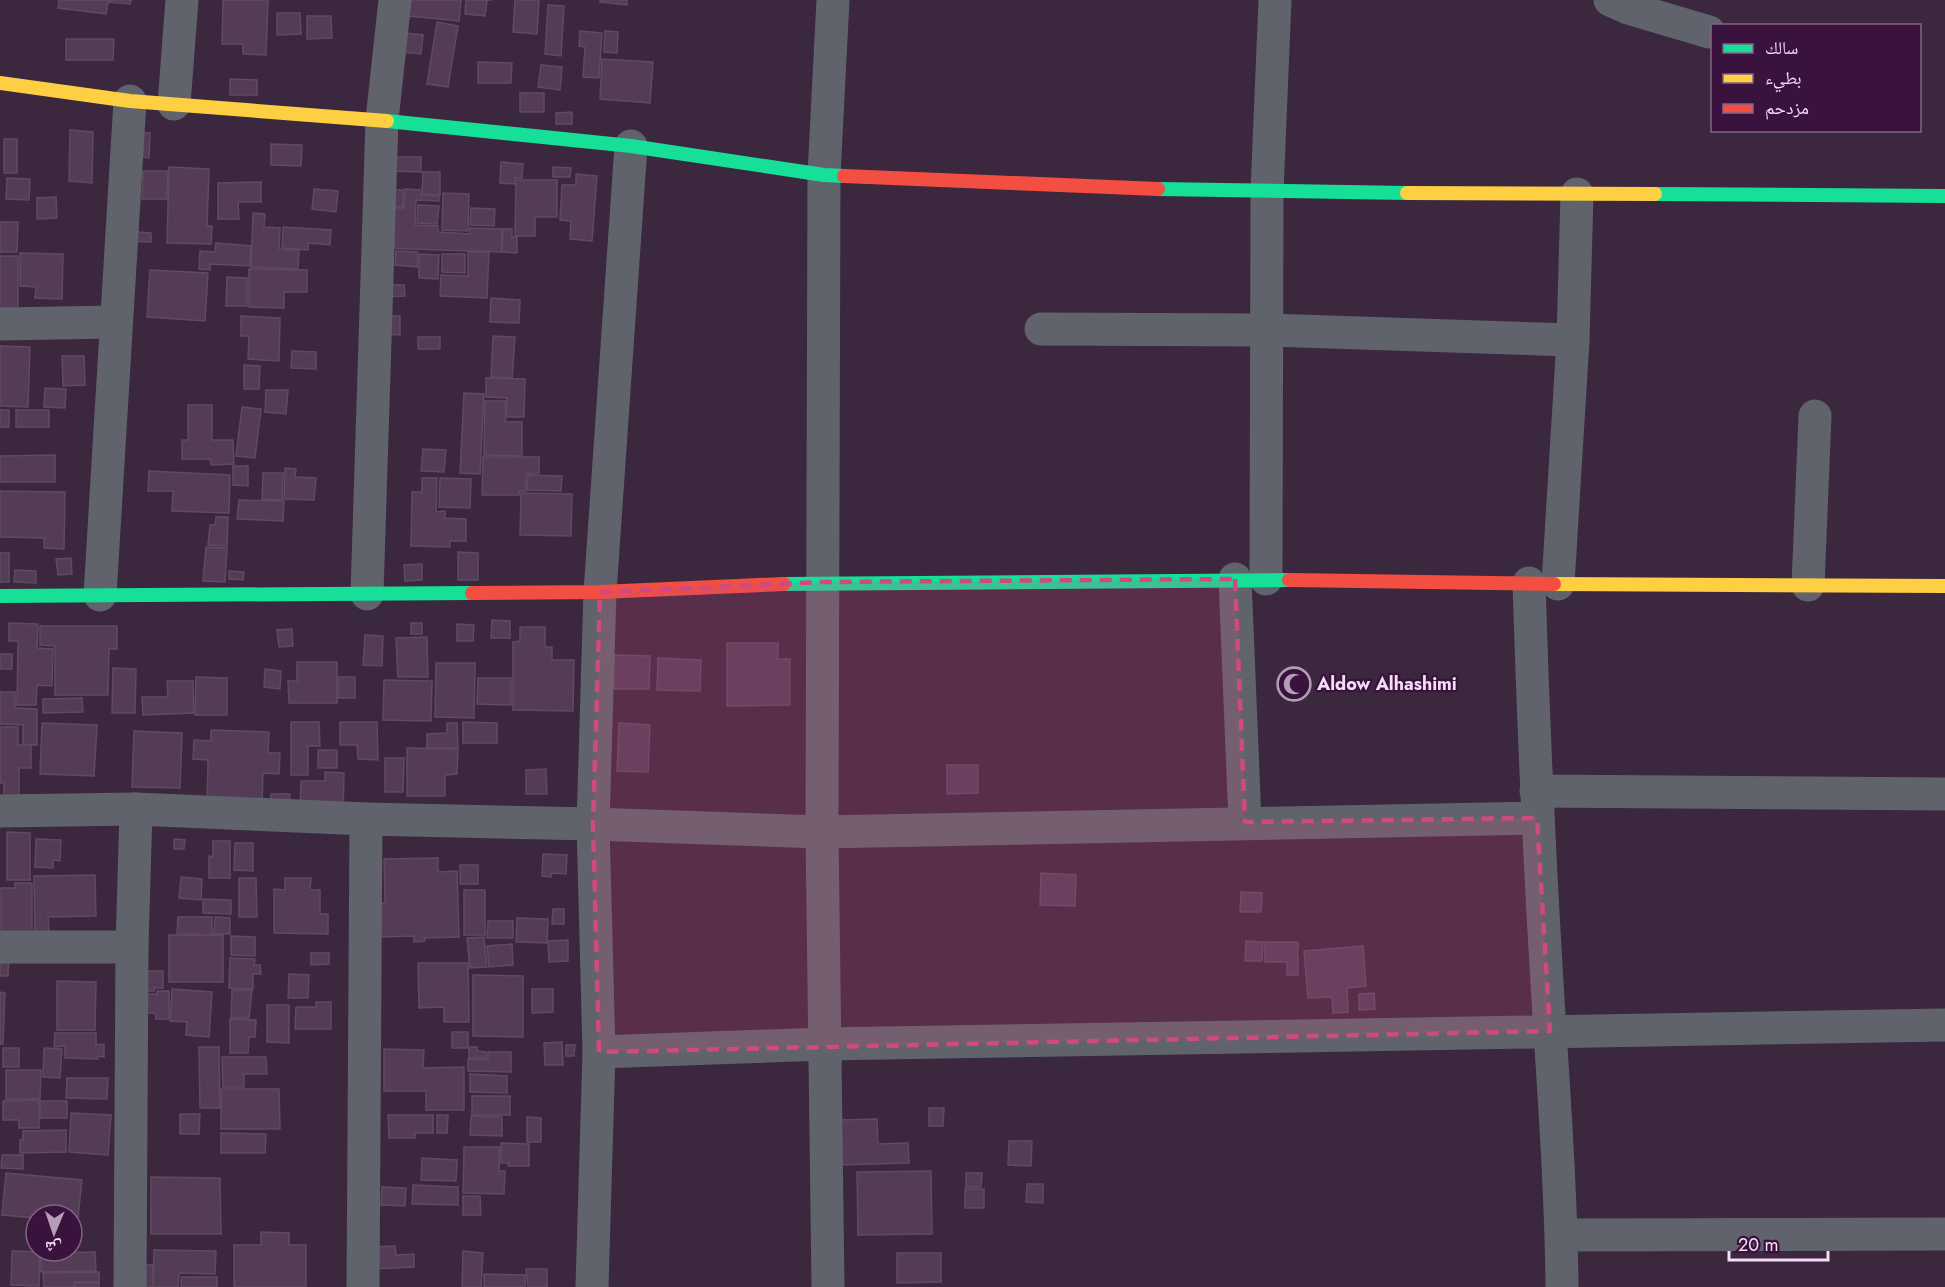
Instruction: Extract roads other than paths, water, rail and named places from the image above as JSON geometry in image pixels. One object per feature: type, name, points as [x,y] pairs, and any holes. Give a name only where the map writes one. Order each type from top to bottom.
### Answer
[{"type":"street","points":[[174,104],[182,0]]},
{"type":"street","points":[[367,594],[382,120],[395,0]]},
{"type":"street","points":[[828,1287],[822,832],[824,175],[833,0]]},
{"type":"street","points":[[1245,822],[1250,579],[1267,330],[1267,192],[1275,0]]},
{"type":"street","points":[[1610,0],[1628,8],[1709,32]]},
{"type":"street","points":[[0,83],[129,101],[382,120],[632,146],[824,175],[1059,186],[1267,192],[1945,196]]},
{"type":"street","points":[[100,596],[129,101]]},
{"type":"street","points":[[592,1287],[599,1052],[593,824],[600,591],[632,146]]},
{"type":"street","points":[[1562,1287],[1562,1236],[1537,804],[1543,584],[1573,340],[1577,194]]},
{"type":"street","points":[[0,324],[115,322]]},
{"type":"street","points":[[1041,329],[1267,330],[1573,340]]},
{"type":"street","points":[[1808,585],[1815,416]]},
{"type":"street","points":[[0,596],[600,591],[824,582],[1250,579],[1543,584],[1945,586]]},
{"type":"street","points":[[0,811],[136,809],[366,819],[822,832],[1245,822],[1537,804],[1945,794]]},
{"type":"street","points":[[130,1287],[132,947],[136,809]]},
{"type":"street","points":[[363,1287],[366,819]]},
{"type":"street","points":[[0,947],[132,947]]},
{"type":"street","points":[[599,1052],[824,1044],[1945,1025]]},
{"type":"street","points":[[1562,1236],[1945,1234]]},
{"type":"place","name":"Aldow Alhashimi","points":[[1294,684]]}]
